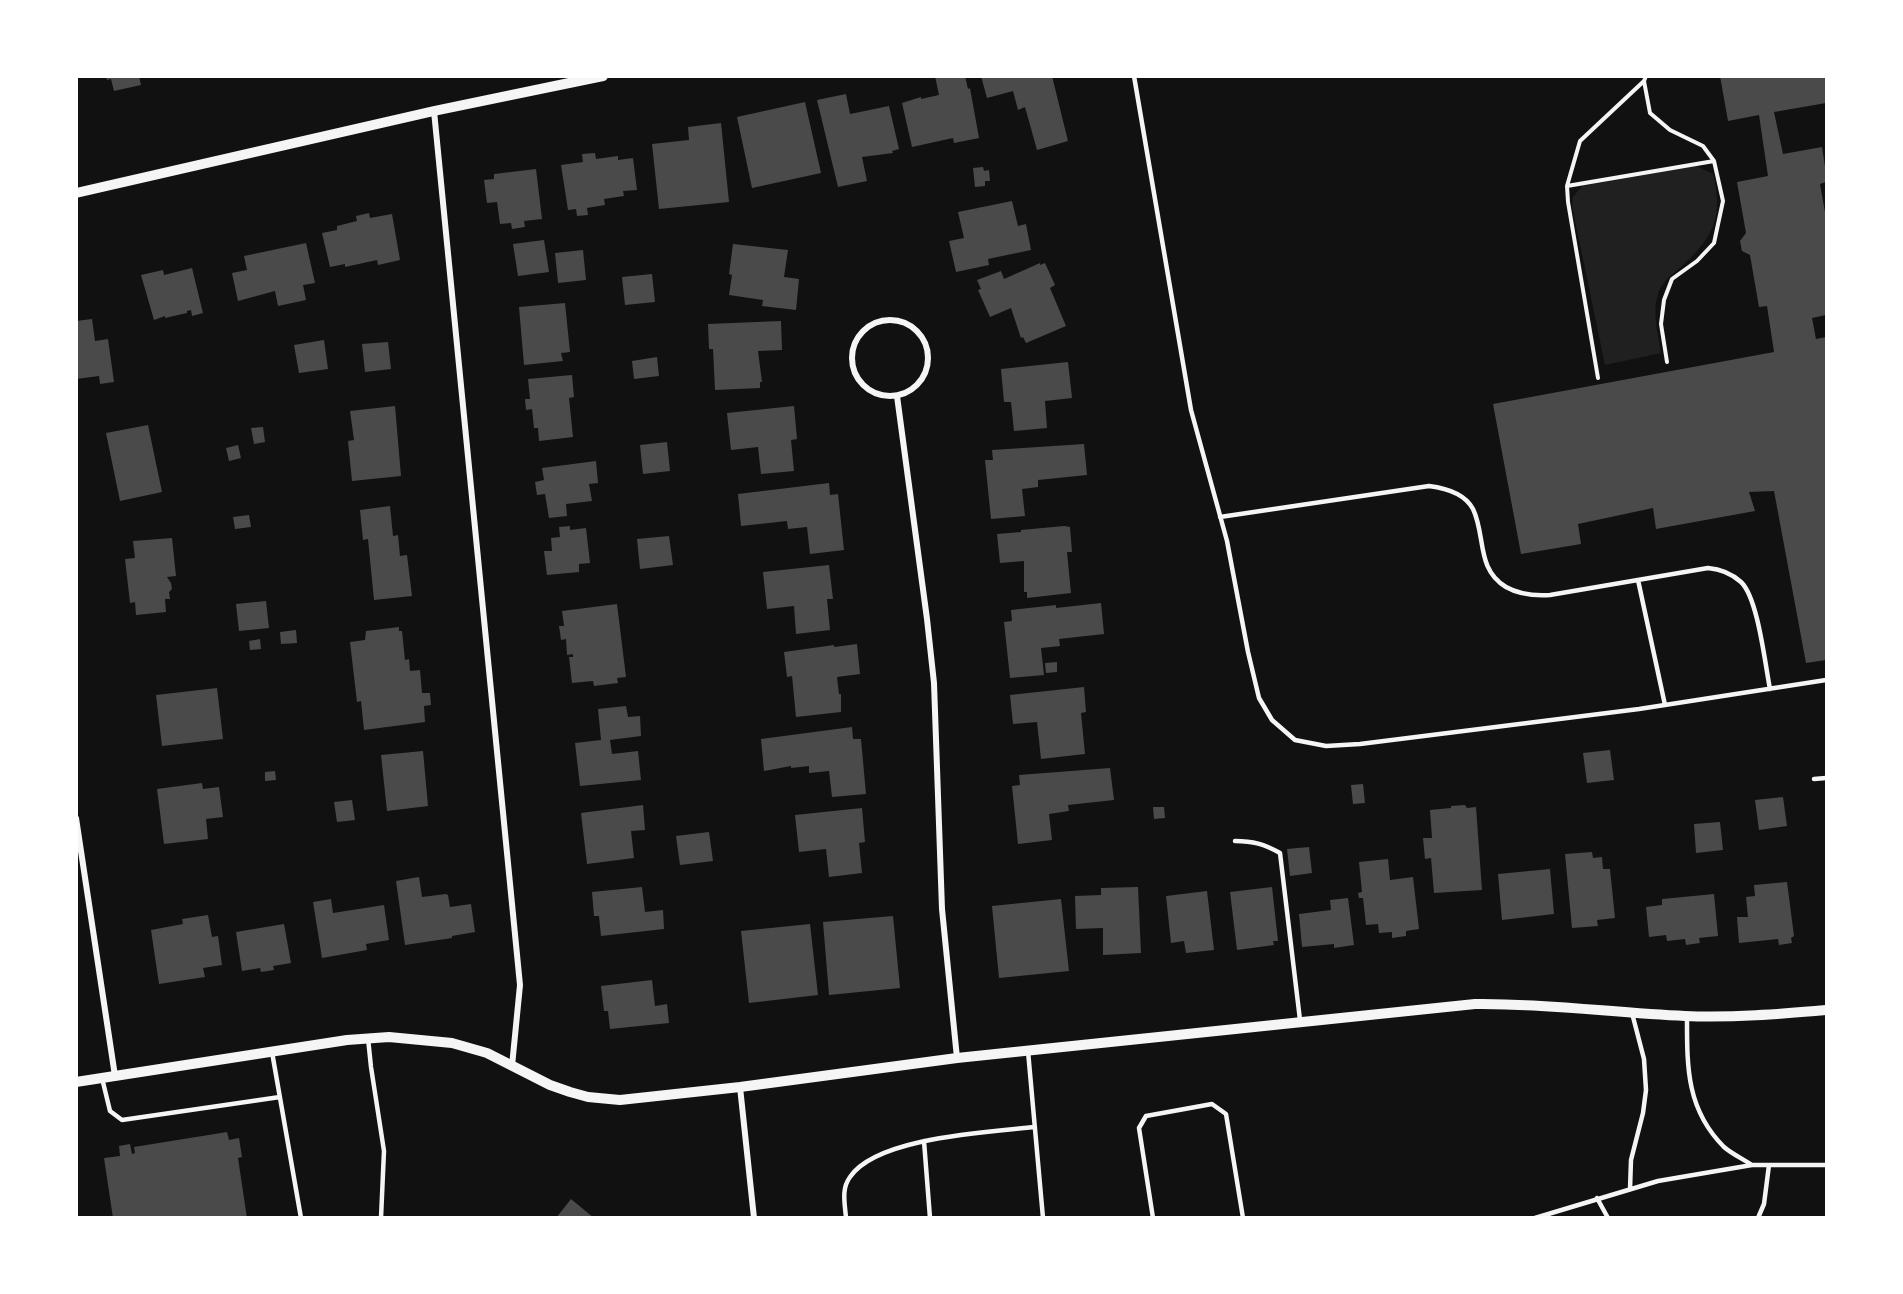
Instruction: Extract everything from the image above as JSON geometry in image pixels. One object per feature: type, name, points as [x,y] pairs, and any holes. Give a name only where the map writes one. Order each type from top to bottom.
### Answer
[{"type":"street","points":[[76,193],[434,111],[603,76]]},
{"type":"street","points":[[434,111],[520,985],[512,1067]]},
{"type":"street","points":[[885,320],[899,321],[911,327],[921,336],[927,347],[928,361],[921,380],[912,390],[897,396],[880,395],[868,390],[859,381],[852,362],[854,344],[861,333],[872,324],[885,320]]},
{"type":"street","points":[[897,396],[934,683],[942,909],[957,1058]]},
{"type":"street","points":[[76,818],[115,1076]]},
{"type":"street","points":[[76,1082],[368,1038],[417,1039],[452,1043],[487,1053],[550,1085],[588,1097],[620,1100],[740,1087],[957,1058],[1474,1004],[1523,1003],[1687,1016],[1735,1016],[1827,1010]]},
{"type":"street","points":[[740,1087],[754,1218]]},
{"type":"lane","points":[[1134,76],[1191,410],[1220,517],[1259,698],[1272,720],[1295,740],[1326,746],[1360,744],[1665,705],[1827,680]]},
{"type":"lane","points":[[1220,517],[1430,486],[1445,488],[1461,497],[1472,508],[1486,563],[1495,580],[1515,592],[1536,596],[1708,568],[1722,569],[1742,582],[1752,600],[1770,689]]},
{"type":"lane","points":[[1638,580],[1665,705]]},
{"type":"lane","points":[[1814,779],[1827,778]]},
{"type":"lane","points":[[1235,841],[1254,841],[1280,854],[1301,1021]]},
{"type":"lane","points":[[1630,1189],[1631,1160],[1643,1113],[1646,1090],[1644,1059],[1632,1013]]},
{"type":"lane","points":[[1687,1016],[1689,1084],[1695,1103],[1707,1124],[1725,1147],[1752,1165]]},
{"type":"lane","points":[[368,1038],[384,1151],[381,1218]]},
{"type":"lane","points":[[1028,1051],[1043,1218]]},
{"type":"lane","points":[[272,1052],[301,1218]]},
{"type":"lane","points":[[102,1078],[110,1111],[122,1120],[280,1097]]},
{"type":"lane","points":[[1153,1218],[1139,1128],[1146,1116],[1212,1104],[1226,1114],[1243,1218]]},
{"type":"lane","points":[[846,1218],[844,1192],[849,1177],[862,1164],[881,1153],[940,1137],[1035,1126]]},
{"type":"lane","points":[[924,1141],[930,1218]]},
{"type":"lane","points":[[1535,1218],[1658,1181],[1752,1165],[1827,1165]]},
{"type":"lane","points":[[1758,1218],[1764,1204],[1769,1165]]},
{"type":"lane","points":[[1597,1198],[1608,1218]]},
{"type":"path","points":[[1645,79],[1650,113],[1670,130],[1703,146],[1714,161],[1723,201],[1714,243],[1697,261],[1672,279],[1664,300],[1660,324],[1667,362]]},
{"type":"path","points":[[1598,378],[1567,186],[1580,141],[1645,79]]},
{"type":"path","points":[[1567,186],[1714,161]]},
{"type":"shaded area","points":[[1696,166],[1713,174],[1716,189],[1716,215],[1713,226],[1701,246],[1667,279],[1659,290],[1656,316],[1661,353],[1605,365],[1572,206],[1573,197],[1582,186]]},
{"type":"building","points":[[106,76],[139,76],[141,85],[114,91],[111,79],[107,80]]},
{"type":"building","points":[[935,76],[965,76],[968,89],[970,88],[979,138],[954,143],[953,138],[912,147],[902,103],[921,97],[921,99],[939,95]]},
{"type":"building","points":[[981,76],[1052,76],[1068,141],[1037,150],[1025,107],[1018,110],[1013,91],[987,98]]},
{"type":"building","points":[[1720,76],[1826,76],[1826,103],[1774,112],[1783,154],[1822,147],[1826,173],[1826,182],[1820,184],[1826,218],[1826,315],[1812,318],[1816,339],[1826,337],[1826,660],[1806,663],[1774,491],[1749,492],[1755,511],[1656,529],[1653,508],[1578,524],[1581,544],[1521,554],[1493,404],[1774,352],[1767,306],[1759,307],[1750,255],[1742,251],[1740,241],[1746,233],[1737,182],[1768,176],[1759,115],[1728,121]]},
{"type":"building","points":[[846,94],[850,114],[889,106],[899,149],[892,151],[893,153],[862,157],[867,181],[838,187],[817,100]]},
{"type":"building","points":[[805,102],[821,173],[752,188],[737,117]]},
{"type":"building","points":[[721,123],[729,202],[659,209],[652,144],[689,140],[688,127]]},
{"type":"building","points":[[595,153],[596,159],[618,156],[618,160],[633,158],[637,190],[623,191],[624,196],[604,199],[605,205],[587,208],[588,215],[577,216],[576,209],[568,210],[561,165],[583,162],[582,154]]},
{"type":"building","points":[[983,167],[984,171],[989,170],[990,181],[985,181],[985,186],[975,187],[973,168]]},
{"type":"building","points":[[536,169],[542,219],[524,221],[525,227],[512,229],[511,223],[500,224],[497,202],[487,203],[484,180],[494,179],[494,174]]},
{"type":"building","points":[[1012,201],[1018,226],[1026,224],[1031,250],[988,259],[989,265],[956,272],[949,241],[964,238],[958,212]]},
{"type":"building","points":[[369,213],[370,218],[392,214],[400,260],[378,265],[377,260],[345,267],[345,264],[330,267],[322,233],[337,230],[337,226],[357,221],[356,216]]},
{"type":"building","points":[[544,240],[549,272],[518,276],[513,244]]},
{"type":"building","points":[[306,243],[315,283],[303,285],[306,300],[278,306],[275,291],[238,301],[232,273],[247,270],[244,256]]},
{"type":"building","points":[[733,244],[788,250],[784,277],[799,279],[796,310],[762,306],[763,300],[729,295]]},
{"type":"building","points":[[583,250],[586,280],[558,283],[555,253]]},
{"type":"building","points":[[1040,263],[1040,265],[1045,263],[1055,285],[1050,288],[1066,326],[1026,343],[1023,337],[1021,338],[1011,308],[990,317],[978,290],[981,289],[977,280],[1001,271],[1004,279]]},
{"type":"building","points":[[192,268],[203,313],[192,316],[191,310],[187,313],[154,320],[141,275],[163,270],[164,275]]},
{"type":"building","points":[[652,274],[655,302],[625,305],[622,277]]},
{"type":"building","points":[[565,303],[570,352],[561,353],[563,361],[524,365],[519,307]]},
{"type":"building","points":[[92,319],[95,341],[108,339],[114,382],[100,384],[99,376],[76,379],[76,321]]},
{"type":"building","points":[[781,321],[782,350],[758,351],[762,382],[760,382],[760,388],[715,390],[713,349],[709,349],[708,324]]},
{"type":"building","points":[[324,340],[328,369],[299,373],[294,345]]},
{"type":"building","points":[[388,342],[391,369],[365,372],[362,344]]},
{"type":"building","points":[[657,357],[659,376],[634,379],[632,361]]},
{"type":"building","points":[[1068,362],[1072,398],[1045,401],[1047,428],[1014,431],[1011,402],[1004,402],[1001,369]]},
{"type":"building","points":[[572,375],[574,397],[569,398],[573,437],[539,441],[538,428],[534,428],[532,409],[526,410],[525,399],[530,399],[528,379]]},
{"type":"building","points":[[395,406],[401,476],[352,481],[348,441],[354,440],[350,411]]},
{"type":"building","points":[[794,406],[797,439],[791,440],[794,471],[761,474],[758,447],[731,450],[727,413]]},
{"type":"building","points":[[148,425],[162,492],[120,501],[106,433]]},
{"type":"building","points":[[263,427],[265,442],[254,444],[251,428]]},
{"type":"building","points":[[667,442],[670,471],[643,474],[640,445]]},
{"type":"building","points":[[1084,444],[1087,475],[1038,480],[1038,487],[1022,489],[1025,516],[991,519],[985,460],[993,460],[992,450]]},
{"type":"building","points":[[238,445],[241,458],[229,461],[226,448]]},
{"type":"building","points":[[596,461],[598,483],[589,484],[592,501],[566,504],[567,516],[549,518],[545,494],[537,495],[535,482],[544,480],[542,468]]},
{"type":"building","points":[[829,483],[830,495],[838,494],[844,550],[810,554],[807,527],[788,529],[787,521],[741,526],[738,494]]},
{"type":"building","points":[[390,506],[393,536],[398,535],[400,556],[407,555],[412,596],[374,600],[368,539],[363,540],[360,510]]},
{"type":"building","points":[[249,515],[251,527],[235,529],[233,517]]},
{"type":"building","points":[[570,526],[570,530],[586,528],[590,563],[579,564],[579,572],[547,575],[544,551],[552,551],[551,538],[560,537],[559,527]]},
{"type":"building","points":[[1070,527],[1072,552],[1067,552],[1071,593],[1027,598],[1027,592],[1024,592],[1024,561],[1000,563],[997,534]]},
{"type":"building","points":[[669,536],[673,565],[640,569],[637,539]]},
{"type":"building","points":[[172,538],[176,576],[167,577],[172,589],[169,592],[170,599],[165,599],[166,612],[136,615],[135,602],[130,603],[125,559],[135,558],[133,541]]},
{"type":"building","points":[[829,565],[833,599],[827,599],[830,630],[796,634],[794,606],[767,609],[763,572]]},
{"type":"building","points":[[266,601],[269,628],[239,631],[236,604]]},
{"type":"building","points":[[1101,603],[1104,634],[1059,639],[1060,646],[1041,648],[1044,675],[1010,678],[1004,622],[1012,621],[1011,610]]},
{"type":"building","points":[[617,604],[626,677],[617,678],[618,683],[594,686],[593,681],[572,683],[569,657],[573,657],[573,654],[567,655],[566,639],[561,640],[559,626],[564,626],[562,611]]},
{"type":"building","points":[[399,627],[399,631],[402,631],[405,660],[409,659],[410,671],[420,670],[422,693],[430,693],[431,705],[424,706],[425,722],[364,730],[361,701],[357,702],[350,642],[365,640],[366,631]]},
{"type":"building","points":[[296,630],[297,643],[281,644],[280,632]]},
{"type":"building","points":[[260,639],[261,649],[250,650],[249,641]]},
{"type":"building","points":[[857,644],[860,674],[837,677],[839,694],[841,694],[841,712],[796,717],[792,676],[787,677],[784,652]]},
{"type":"building","points":[[1057,662],[1057,672],[1046,673],[1045,663]]},
{"type":"building","points":[[1084,687],[1086,712],[1081,713],[1085,754],[1041,759],[1037,722],[1013,724],[1010,695]]},
{"type":"building","points":[[217,688],[223,739],[162,746],[156,695]]},
{"type":"building","points":[[626,706],[628,717],[640,716],[641,736],[610,740],[612,754],[638,751],[641,780],[580,786],[575,743],[601,740],[598,709]]},
{"type":"building","points":[[852,727],[853,739],[861,739],[866,794],[832,797],[829,771],[809,773],[809,766],[791,768],[791,766],[764,771],[761,739]]},
{"type":"building","points":[[1610,750],[1614,780],[1587,783],[1583,753]]},
{"type":"building","points":[[423,751],[428,806],[387,811],[381,755]]},
{"type":"building","points":[[1110,768],[1114,800],[1068,805],[1069,811],[1049,814],[1052,840],[1018,844],[1012,786],[1020,785],[1019,775]]},
{"type":"building","points":[[275,771],[276,780],[265,781],[265,772]]},
{"type":"building","points":[[202,783],[203,789],[219,787],[223,817],[206,819],[208,839],[164,844],[157,789]]},
{"type":"building","points":[[1363,784],[1365,803],[1353,804],[1351,785]]},
{"type":"building","points":[[1783,797],[1787,826],[1759,830],[1755,800]]},
{"type":"building","points":[[352,800],[355,820],[337,822],[334,802]]},
{"type":"building","points":[[643,805],[645,830],[631,831],[634,858],[587,864],[581,813]]},
{"type":"building","points":[[1465,805],[1467,808],[1476,807],[1482,890],[1434,893],[1431,858],[1425,859],[1423,838],[1432,838],[1430,810]]},
{"type":"building","points":[[1153,807],[1164,807],[1165,818],[1154,819]]},
{"type":"building","points":[[862,808],[865,842],[859,843],[862,873],[829,877],[826,849],[799,852],[795,815]]},
{"type":"building","points":[[1720,822],[1723,850],[1696,853],[1694,824]]},
{"type":"building","points":[[709,832],[713,861],[680,865],[676,836]]},
{"type":"building","points":[[1309,847],[1312,873],[1290,876],[1287,849]]},
{"type":"building","points":[[1592,852],[1593,858],[1602,857],[1603,869],[1610,869],[1615,918],[1597,920],[1598,926],[1572,928],[1565,854]]},
{"type":"building","points":[[1388,859],[1390,880],[1413,877],[1419,929],[1406,931],[1406,936],[1392,938],[1392,932],[1379,933],[1378,924],[1366,925],[1363,898],[1359,898],[1358,893],[1362,892],[1359,862]]},
{"type":"building","points":[[1550,869],[1554,914],[1502,920],[1498,874]]},
{"type":"building","points":[[419,877],[422,897],[446,894],[450,907],[471,904],[475,932],[405,945],[396,881]]},
{"type":"building","points":[[1787,882],[1794,936],[1791,938],[1792,943],[1779,945],[1778,939],[1739,943],[1737,917],[1748,917],[1746,897],[1755,896],[1754,885]]},
{"type":"building","points":[[642,887],[645,912],[663,910],[664,929],[601,936],[599,916],[594,916],[592,892]]},
{"type":"building","points":[[1138,887],[1141,953],[1103,955],[1103,928],[1076,929],[1075,896],[1101,895],[1101,888]]},
{"type":"building","points":[[1272,887],[1278,941],[1273,941],[1274,945],[1237,950],[1230,892]]},
{"type":"building","points":[[1207,891],[1214,950],[1186,953],[1184,941],[1171,943],[1166,896]]},
{"type":"building","points":[[1714,894],[1718,936],[1699,938],[1700,943],[1686,945],[1685,939],[1667,941],[1666,935],[1649,937],[1646,907],[1662,905],[1662,899]]},
{"type":"building","points":[[1348,898],[1354,945],[1334,948],[1334,944],[1302,947],[1299,914],[1331,910],[1330,900]]},
{"type":"building","points":[[331,899],[333,913],[384,905],[389,940],[366,944],[367,950],[322,958],[313,902]]},
{"type":"building","points":[[1061,899],[1069,971],[999,978],[992,906]]},
{"type":"building","points":[[208,915],[212,937],[218,936],[222,965],[203,968],[205,977],[159,984],[151,930],[183,924],[182,919]]},
{"type":"building","points":[[893,916],[900,988],[829,995],[823,922]]},
{"type":"building","points":[[284,924],[291,963],[273,966],[274,970],[261,972],[260,968],[242,971],[236,932]]},
{"type":"building","points":[[810,924],[818,995],[749,1003],[741,931]]},
{"type":"building","points":[[652,980],[655,1006],[667,1004],[669,1023],[610,1029],[608,1011],[604,1011],[601,986]]},
{"type":"building","points":[[227,1132],[229,1140],[239,1138],[242,1157],[238,1158],[247,1218],[113,1218],[104,1158],[120,1156],[119,1146],[130,1144],[132,1154],[135,1153],[134,1147]]},
{"type":"building","points":[[571,1199],[594,1218],[556,1218]]}]
